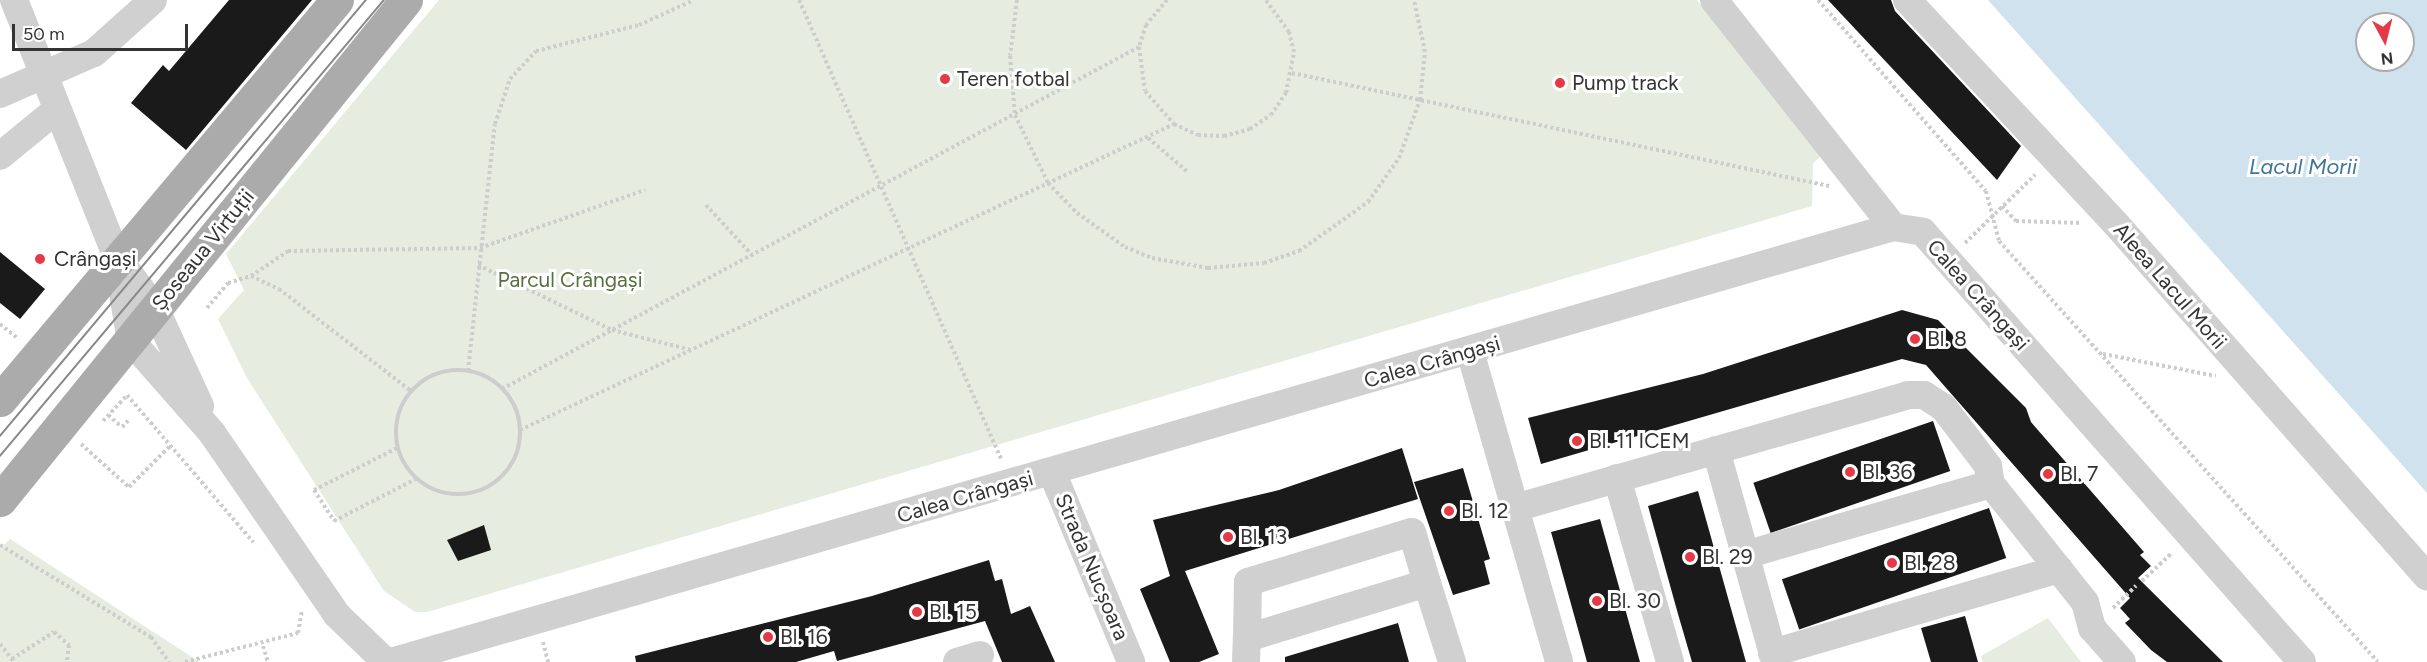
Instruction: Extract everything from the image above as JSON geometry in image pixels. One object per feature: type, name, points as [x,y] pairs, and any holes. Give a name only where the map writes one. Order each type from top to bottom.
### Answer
[{"type":"main road","points":[[0,400],[117,258],[338,0]]},
{"type":"main road","name":"Șoseaua Virtuții","points":[[0,500],[406,0]]},
{"type":"street","points":[[14,0],[55,111],[117,258],[131,341],[212,433],[337,615],[386,662]]},
{"type":"street","points":[[1714,0],[1893,227]]},
{"type":"street","name":"Aleea Lacul Morii","points":[[1906,0],[2116,224],[2427,577]]},
{"type":"street","points":[[0,94],[42,78],[94,53],[150,2]]},
{"type":"street","points":[[0,156],[55,111]]},
{"type":"street","name":"Calea Crângași","points":[[391,662],[1893,227],[1923,232],[2302,662]]},
{"type":"street","points":[[117,258],[155,308],[212,433]]},
{"type":"street","points":[[1470,351],[1559,662]]},
{"type":"street","points":[[1515,508],[1716,450],[1924,395],[1944,408],[1988,466],[1991,484],[2085,602],[2092,628],[2122,662]]},
{"type":"street","points":[[1716,450],[1774,657],[2059,569]]},
{"type":"street","name":"Strada Nucșoara","points":[[1052,472],[1131,662]]},
{"type":"street","points":[[1617,478],[1670,662]]},
{"type":"street","points":[[1745,555],[1991,484]]},
{"type":"street","points":[[1427,583],[1246,650],[1248,582],[1412,532],[1452,662]]},
{"type":"path","points":[[468,371],[495,124],[510,79],[521,65],[551,45],[639,25],[694,0]]},
{"type":"path","points":[[800,0],[1011,483]]},
{"type":"path","points":[[1017,0],[1010,56],[1015,115],[1048,183],[1100,233],[1152,258],[1208,268],[1263,262],[1324,239],[1368,202],[1399,158],[1420,100],[1425,52],[1413,0]]},
{"type":"path","points":[[1167,0],[1146,25],[1139,47],[1145,91],[1174,124],[1198,135],[1224,136],[1250,129],[1271,115],[1292,73],[1289,32],[1266,0]]},
{"type":"path","points":[[1818,0],[1986,191],[1999,241],[2378,662]]},
{"type":"path","points":[[502,389],[1139,47]]},
{"type":"path","points":[[1292,73],[1867,194]]},
{"type":"path","points":[[520,430],[1174,124]]},
{"type":"path","points":[[1148,138],[1190,173]]},
{"type":"path","points":[[1947,260],[2053,158]]},
{"type":"path","points":[[207,308],[228,283],[251,276],[288,251],[480,248],[645,190]]},
{"type":"path","points":[[706,205],[752,255]]},
{"type":"path","points":[[2002,206],[2016,221],[2116,224]]},
{"type":"path","points":[[478,265],[612,330],[691,350]]},
{"type":"path","points":[[251,276],[279,289],[411,391]]},
{"type":"path","points":[[0,324],[24,345]]},
{"type":"path","points":[[2102,354],[2255,383]]},
{"type":"path","points":[[468,371],[502,389],[520,430],[511,465],[484,489],[449,494],[416,479],[397,448],[395,428],[411,391],[436,374],[468,371]]},
{"type":"path","points":[[94,430],[127,394],[261,551]]},
{"type":"path","points":[[108,415],[122,427],[129,420]]},
{"type":"path","points":[[73,452],[88,437]]},
{"type":"path","points":[[81,444],[129,487],[170,446]]},
{"type":"path","points":[[397,448],[314,490],[334,521],[416,479]]},
{"type":"path","points":[[115,474],[120,468]]},
{"type":"path","points":[[2142,581],[2192,535]]},
{"type":"path","points":[[0,545],[151,637],[170,662]]},
{"type":"path","points":[[185,662],[263,646],[298,633],[300,604]]},
{"type":"path","points":[[1,647],[13,661],[54,632],[69,645],[67,662]]},
{"type":"path","points":[[263,646],[267,662]]},
{"type":"green space","name":"Parcul Crângași","points":[[439,0],[1697,0],[1821,156],[1813,163],[1812,206],[427,612],[415,612],[384,591],[247,378],[218,319],[244,290],[226,254]]},
{"type":"green space","points":[[10,539],[198,662],[0,662],[0,549]]},
{"type":"green space","points":[[2048,618],[2081,662],[1983,662],[1981,656]]},
{"type":"water","name":"Lacul Morii","points":[[1988,0],[2427,0],[2427,493]]},
{"type":"building","points":[[229,0],[312,0],[186,150],[131,103],[163,65],[169,71]]},
{"type":"building","points":[[1828,0],[1891,0],[1895,11],[2021,146],[1997,180]]},
{"type":"building","points":[[0,252],[45,289],[20,319],[0,303]]},
{"type":"building","points":[[1902,310],[1938,320],[2026,408],[2031,422],[2144,552],[2140,555],[2151,566],[2138,578],[2223,662],[2167,662],[2151,650],[2125,623],[2130,619],[2120,608],[2130,598],[1926,365],[1902,359],[1541,464],[1528,418],[1703,374]]},
{"type":"building","name":"Bl. 36","points":[[1933,421],[1950,471],[1771,533],[1753,483]]},
{"type":"building","points":[[1402,448],[1418,499],[1185,571],[1219,654],[1199,662],[1170,662],[1140,589],[1170,576],[1153,520],[1279,490]]},
{"type":"building","points":[[1463,468],[1490,559],[1484,561],[1490,584],[1453,595],[1414,482]]},
{"type":"building","name":"Bl. 29","points":[[1698,491],[1746,662],[1692,662],[1678,614],[1648,506]]},
{"type":"building","name":"Bl. 28","points":[[1989,508],[2006,558],[1799,629],[1782,579]]},
{"type":"building","name":"Bl. 30","points":[[1600,519],[1640,662],[1587,662],[1551,532]]},
{"type":"building","points":[[484,525],[491,550],[458,561],[447,540]]},
{"type":"building","points":[[989,560],[995,581],[1002,579],[1011,614],[1030,606],[1055,662],[1002,662],[985,621],[837,661],[834,651],[796,662],[636,662],[635,656],[872,596]]},
{"type":"building","points":[[1965,616],[1978,662],[1931,662],[1921,628]]},
{"type":"building","points":[[1398,623],[1409,662],[1285,662],[1285,657]]},
{"type":"tram line","points":[[0,436],[366,0]]},
{"type":"tram line","points":[[0,456],[384,0]]},
{"type":"place","name":"Teren fotbal","points":[[945,79]]},
{"type":"place","name":"Pump track","points":[[1560,83]]},
{"type":"place","name":"Crângași","points":[[40,259]]},
{"type":"place","name":"Bl. 8","points":[[1915,339]]},
{"type":"place","name":"Bl. 11 ICEM","points":[[1577,441]]},
{"type":"place","name":"Bl. 36","points":[[1850,472]]},
{"type":"place","name":"Bl. 7","points":[[2048,474]]},
{"type":"place","name":"Bl. 12","points":[[1449,511]]},
{"type":"place","name":"Bl. 13","points":[[1228,537]]},
{"type":"place","name":"Bl. 29","points":[[1690,557]]},
{"type":"place","name":"Bl. 28","points":[[1892,563]]},
{"type":"place","name":"Bl. 30","points":[[1597,601]]},
{"type":"place","name":"Bl. 15","points":[[917,612]]},
{"type":"place","name":"Bl. 16","points":[[768,637]]}]
